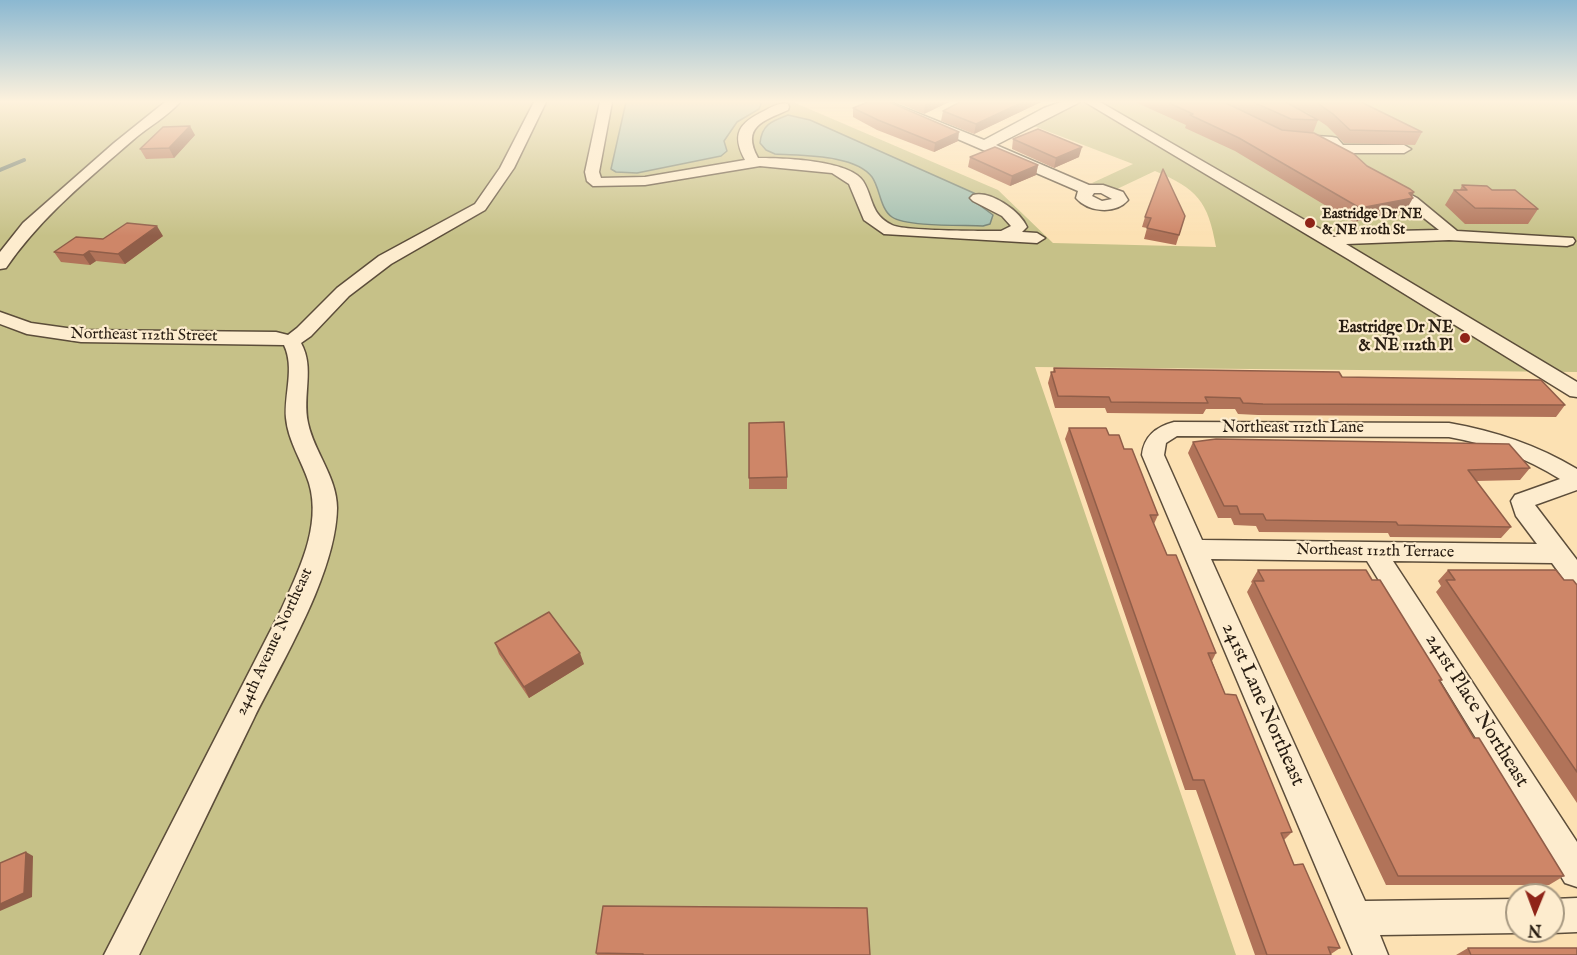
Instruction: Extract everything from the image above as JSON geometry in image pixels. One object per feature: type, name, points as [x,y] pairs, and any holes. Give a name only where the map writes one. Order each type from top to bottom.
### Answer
[{"type":"street","points":[[0,264],[21,235],[118,147]]},
{"type":"street","points":[[291,342],[304,333],[343,292],[385,260],[480,207],[507,168],[518,147]]},
{"type":"street","points":[[597,147],[592,172],[594,181],[598,183]]},
{"type":"street","points":[[744,147],[754,163]]},
{"type":"street","points":[[989,147],[1088,190]]},
{"type":"street","points":[[1168,147],[1332,242],[1577,391]]},
{"type":"street","points":[[1337,147],[1370,177],[1409,198],[1427,211],[1449,231],[1449,235]]},
{"type":"street","points":[[1362,147],[1404,149]]},
{"type":"street","points":[[583,194],[598,183],[645,181],[754,163],[771,162],[823,167],[841,171],[856,182],[870,217],[890,231],[1037,238]]},
{"type":"street","points":[[978,198],[1007,212],[1018,222],[1019,227],[1016,231],[999,237]]},
{"type":"street","points":[[1332,242],[1353,237],[1449,235],[1567,241]]},
{"type":"street","name":"Northeast 112th Street","points":[[0,318],[27,328],[81,336],[276,338],[291,342]]},
{"type":"street","name":"244th Avenue Northeast","points":[[122,955],[277,644],[304,585],[322,533],[325,506],[320,482],[297,422],[298,352],[291,342]]},
{"type":"street","name":"Northeast 112th Lane","points":[[1153,455],[1154,443],[1161,435],[1174,429],[1449,430],[1492,438],[1526,450],[1577,480]]},
{"type":"street","name":"241st Lane Northeast","points":[[1153,455],[1371,955]]},
{"type":"street","points":[[1577,480],[1523,501],[1524,510],[1577,578]]},
{"type":"street","name":"Northeast 112th Terrace","points":[[1193,549],[1557,554]]},
{"type":"street","name":"241st Place Northeast","points":[[1374,552],[1577,871]]},
{"type":"street","points":[[1355,918],[1505,916]]},
{"type":"shaded area","points":[[0,147],[897,147],[998,190],[1053,243],[1216,247],[1209,218],[1198,198],[1191,191],[1155,171],[1117,189],[1092,183],[1133,164],[1088,147],[1577,147],[1577,372],[1035,367],[1236,955],[0,955]]},
{"type":"shaded area","points":[[616,147],[726,147],[727,151],[721,156],[637,173],[616,172],[611,169]]},
{"type":"shaded area","points":[[763,147],[870,147],[976,194],[974,201],[993,215],[990,224],[983,226],[936,225],[899,220],[892,217],[885,209],[875,182],[864,169],[841,160],[775,154]]},
{"type":"building","points":[[143,147],[170,147],[169,148],[140,149]]},
{"type":"building","points":[[995,147],[1038,165],[1012,176],[970,157]]},
{"type":"building","points":[[1030,147],[1082,147],[1056,158]]},
{"type":"building","points":[[1254,147],[1340,147],[1354,154],[1367,166],[1414,192],[1409,193],[1413,198],[1360,208]]},
{"type":"building","points":[[1163,169],[1185,216],[1179,235],[1147,228],[1151,218],[1145,217]]},
{"type":"building","points":[[1462,185],[1487,186],[1492,190],[1515,190],[1538,209],[1475,208],[1454,190],[1467,190]]},
{"type":"building","points":[[127,223],[157,226],[118,254],[89,251],[83,255],[54,252],[76,237],[103,239]]},
{"type":"building","points":[[1054,368],[1339,372],[1342,377],[1541,380],[1565,405],[1263,404],[1243,403],[1240,398],[1205,397],[1208,403],[1111,402],[1109,397],[1058,396],[1051,372],[1055,372]]},
{"type":"building","points":[[784,422],[787,477],[749,478],[749,423]]},
{"type":"building","points":[[1069,428],[1106,428],[1109,435],[1119,435],[1124,449],[1132,449],[1158,515],[1150,515],[1167,555],[1176,555],[1216,653],[1208,653],[1225,694],[1236,695],[1292,832],[1281,833],[1294,865],[1303,864],[1340,948],[1328,947],[1331,955],[1267,955],[1204,780],[1193,780]]},
{"type":"building","points":[[1216,439],[1509,444],[1530,468],[1468,470],[1511,527],[1266,520],[1263,514],[1240,514],[1237,506],[1224,506],[1193,442]]},
{"type":"building","points":[[1258,570],[1366,570],[1372,580],[1380,580],[1442,680],[1439,680],[1474,738],[1479,738],[1564,876],[1398,876],[1254,581],[1264,581]]},
{"type":"building","points":[[1448,570],[1556,570],[1564,580],[1573,580],[1577,585],[1577,772],[1446,580],[1455,580]]},
{"type":"building","points":[[549,612],[580,653],[524,687],[495,643]]},
{"type":"building","points":[[26,852],[24,893],[0,904],[0,863]]},
{"type":"building","points":[[603,906],[867,908],[870,955],[596,953]]},
{"type":"building","points":[[1468,948],[1577,948],[1577,955],[1471,955]]},
{"type":"waterway","points":[[0,170],[24,160]]},
{"type":"place","name":"Eastridge Dr NE & NE 110th St","points":[[1310,223]]},
{"type":"place","name":"Eastridge Dr NE & NE 112th Pl","points":[[1465,338]]}]
